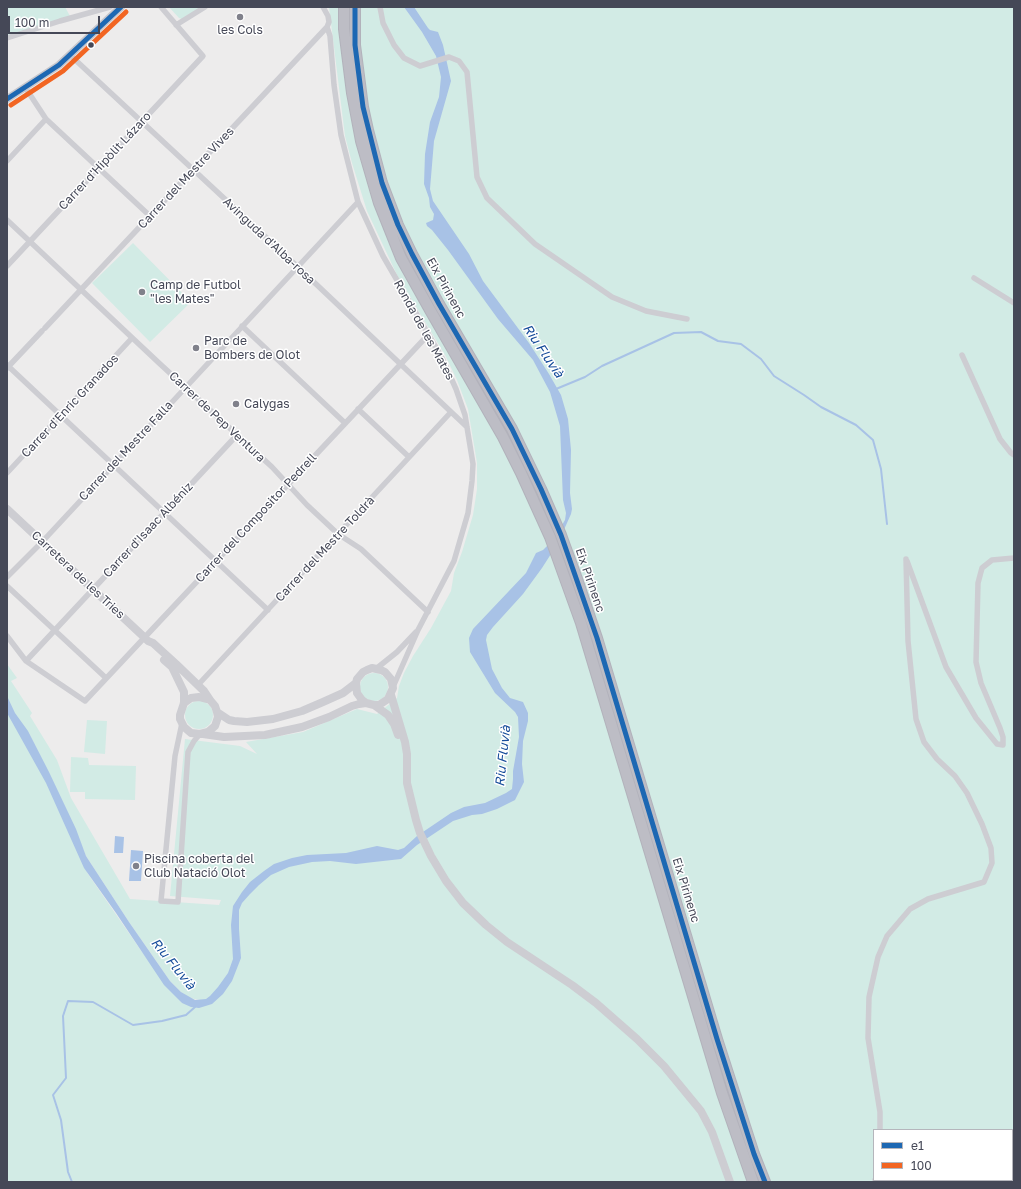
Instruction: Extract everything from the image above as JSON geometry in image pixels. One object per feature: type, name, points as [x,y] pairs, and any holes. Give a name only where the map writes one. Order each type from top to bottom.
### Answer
[{"type":"highway","points":[[344,7],[351,44]]},
{"type":"highway","points":[[351,44],[356,7]]},
{"type":"highway","name":"Eix Pirinenc","points":[[351,44],[368,130],[382,183],[398,225],[427,284],[512,429],[561,535],[577,579],[625,732],[726,1067],[754,1154],[765,1182]]},
{"type":"highway","name":"Eix Pirinenc","points":[[351,44],[352,93],[361,140],[379,203],[389,229],[414,282],[500,431],[550,537],[581,624],[722,1093],[753,1182]]},
{"type":"main road","points":[[7,99],[47,73],[70,55],[121,7]]},
{"type":"main road","name":"Eix Pirinenc","points":[[349,7],[351,44]]},
{"type":"street","points":[[7,38],[71,17],[110,7]]},
{"type":"street","points":[[161,7],[176,25],[205,7]]},
{"type":"street","name":"Ronda de les Mates","points":[[323,7],[328,16],[329,22],[328,27],[334,85],[341,135],[358,202],[383,256],[428,335],[456,389],[465,415],[473,464],[468,513],[454,561],[418,630],[392,691]]},
{"type":"street","points":[[380,7],[383,23],[394,45],[404,58],[420,66],[449,57],[459,61],[466,72],[477,177],[487,198],[534,244],[612,297],[646,311],[687,319]]},
{"type":"street","name":"Carrer d'Hipòlit Lázaro","points":[[7,266],[203,56],[176,25]]},
{"type":"street","name":"Carrer del Mestre Vives","points":[[7,367],[328,27]]},
{"type":"street","name":"Avinguda d'Alba-rosa","points":[[70,55],[467,427]]},
{"type":"street","points":[[25,87],[46,119],[150,216]]},
{"type":"street","points":[[7,161],[46,119]]},
{"type":"street","name":"Carrer del Mestre Falla","points":[[7,577],[42,542],[358,202]]},
{"type":"street","name":"Carrer de Pep Ventura","points":[[7,220],[272,467],[307,505],[338,534],[360,549],[428,612]]},
{"type":"street","points":[[974,278],[1014,303]]},
{"type":"street","points":[[242,326],[345,423]]},
{"type":"street","name":"Carrer del Compositor Pedrell","points":[[26,661],[85,701],[146,639],[216,561],[428,335]]},
{"type":"street","name":"Carrer d'Enric Granados","points":[[7,473],[132,338]]},
{"type":"street","points":[[962,355],[1000,439],[1014,455]]},
{"type":"street","points":[[7,367],[268,610]]},
{"type":"street","points":[[358,409],[409,457]]},
{"type":"street","name":"Carrer del Mestre Toldrà","points":[[198,685],[451,412]]},
{"type":"street","name":"Carrer d'Isaac Albéniz","points":[[26,661],[237,435]]},
{"type":"street","name":"Carretera de les Tries","points":[[7,509],[146,639],[153,643],[198,685],[210,700]]},
{"type":"street","points":[[880,1129],[880,1112],[868,1038],[869,997],[878,958],[887,936],[910,909],[928,899],[984,882],[992,863],[991,848],[982,824],[967,793],[955,776],[937,759],[924,742],[916,719],[908,641],[906,559],[946,667],[976,718],[997,744],[1003,745],[1000,728],[981,682],[976,662],[978,583],[982,568],[992,560],[1014,558]]},
{"type":"street","points":[[7,586],[106,678]]},
{"type":"street","name":"Ronda de les Mates","points":[[376,668],[397,652],[418,630]]},
{"type":"street","points":[[7,636],[26,661]]},
{"type":"street","name":"Carretera de les Tries","points":[[146,639],[149,646],[172,667],[184,692],[184,703]]},
{"type":"street","points":[[217,712],[229,720],[240,722],[273,719],[302,711],[343,693],[356,683],[363,672],[376,668],[385,672],[391,679],[392,691],[405,742],[407,754],[406,764]]},
{"type":"street","points":[[356,683],[357,693],[362,700],[385,712],[394,724],[406,764],[409,790],[416,820],[426,846],[438,868],[455,893],[477,917],[507,942],[572,985],[596,1003],[637,1039],[664,1066],[701,1111],[712,1132],[730,1182]]},
{"type":"street","points":[[374,705],[384,702],[392,691]]},
{"type":"street","points":[[182,723],[174,756],[161,901],[178,902],[188,752],[194,741],[202,734],[215,726],[218,717],[215,706],[210,700],[199,697],[191,698],[184,703],[180,715],[184,727],[191,733],[202,734],[224,737],[265,735],[302,727],[329,717],[352,706],[366,703]]},
{"type":"green space","points":[[7,7],[65,7],[70,16],[7,36]]},
{"type":"green space","points":[[169,7],[203,7],[182,19],[179,18]]},
{"type":"green space","points":[[329,7],[1014,7],[1014,1182],[7,1182],[7,664],[17,678],[11,681],[32,713],[30,716],[57,760],[71,798],[130,899],[219,905],[221,900],[170,896],[185,739],[240,746],[257,754],[246,742],[303,732],[357,709],[377,714],[397,698],[399,686],[404,673],[451,591],[454,573],[473,515],[477,489],[477,463],[468,409],[457,380],[445,355],[398,277],[367,211],[345,136]],"holes":[[[28,731],[66,809],[86,856],[170,981],[189,998],[200,1000],[182,1003],[142,952],[88,874]]]},
{"type":"green space","name":"Camp de Futbol \"les Mates\"","points":[[133,243],[191,302],[150,342],[92,283]]},
{"type":"green space","points":[[374,673],[384,677],[388,687],[384,697],[374,701],[364,697],[360,687],[364,677]]},
{"type":"green space","points":[[199,701],[209,705],[213,715],[209,725],[199,729],[189,725],[185,715],[189,705]]},
{"type":"green space","points":[[87,720],[107,721],[105,754],[84,752]]},
{"type":"green space","points":[[71,757],[88,758],[89,765],[136,766],[135,800],[85,799],[85,792],[70,792]]},
{"type":"water","points":[[404,7],[414,7],[428,28],[438,32],[443,45],[451,81],[434,141],[430,189],[433,201],[469,254],[483,281],[529,343],[549,374],[561,395],[568,419],[571,450],[571,514],[558,543],[542,568],[523,594],[493,627],[487,635],[486,640],[492,669],[502,688],[510,698],[523,702],[528,713],[528,721],[523,741],[522,764],[524,782],[515,800],[497,809],[453,821],[417,845],[401,859],[356,864],[330,861],[312,862],[289,867],[271,875],[250,894],[242,903],[239,910],[241,958],[232,981],[223,994],[212,1004],[199,1008],[191,1007],[182,1003],[164,985],[84,868],[46,783],[7,713],[7,696],[15,713],[28,731],[49,772],[76,829],[86,856],[170,981],[181,992],[195,1000],[206,999],[210,996],[228,973],[233,959],[231,925],[233,906],[250,882],[274,864],[307,855],[346,853],[377,846],[398,850],[404,848],[417,836],[451,813],[464,807],[485,803],[512,789],[513,771],[519,737],[518,717],[515,712],[495,693],[470,652],[469,638],[473,629],[526,573],[536,553],[543,550],[553,540],[565,520],[566,513],[563,500],[560,426],[550,392],[533,360],[498,319],[448,250],[427,226],[426,223],[433,220],[434,214],[430,207],[429,198],[424,184],[425,154],[430,122],[439,97],[441,77],[436,56],[422,32]]},
{"type":"water","points":[[115,836],[124,837],[123,853],[114,853]]},
{"type":"water","name":"Piscina coberta del Club Natació Olot","points":[[131,850],[143,851],[141,881],[129,881]]},
{"type":"waterway","points":[[556,389],[585,377],[602,366],[674,333],[701,332],[718,341],[741,344],[761,359],[774,376],[821,407],[856,425],[873,440],[881,469],[887,524]]},
{"type":"waterway","points":[[72,1182],[68,1172],[61,1120],[53,1095],[66,1078],[63,1016],[68,1001],[93,1002],[133,1025],[162,1021],[186,1015],[195,1007]]},
{"type":"transit line","name":"e1","points":[[7,99],[59,65],[121,7]]},
{"type":"transit line","name":"e1","points":[[355,7],[355,45],[363,107],[382,183],[398,225],[412,254],[439,304],[512,429],[561,535],[597,638],[717,1039],[754,1154],[765,1182]]},
{"type":"transit line","name":"100","points":[[11,105],[63,71],[126,12]]},
{"type":"place","name":"les Cols","points":[[240,17]]},
{"type":"place","name":"Camp de Futbol \"les Mates\"","points":[[142,292]]},
{"type":"place","name":"Parc de Bombers de Olot","points":[[196,348]]},
{"type":"place","name":"Calygas","points":[[236,404]]},
{"type":"place","name":"Piscina coberta del Club Natació Olot","points":[[136,866]]},
{"type":"water label","name":"Riu Fluvià","points":[[543,351]]},
{"type":"water label","name":"Riu Fluvià","points":[[503,756]]},
{"type":"water label","name":"Riu Fluvià","points":[[173,964]]}]
